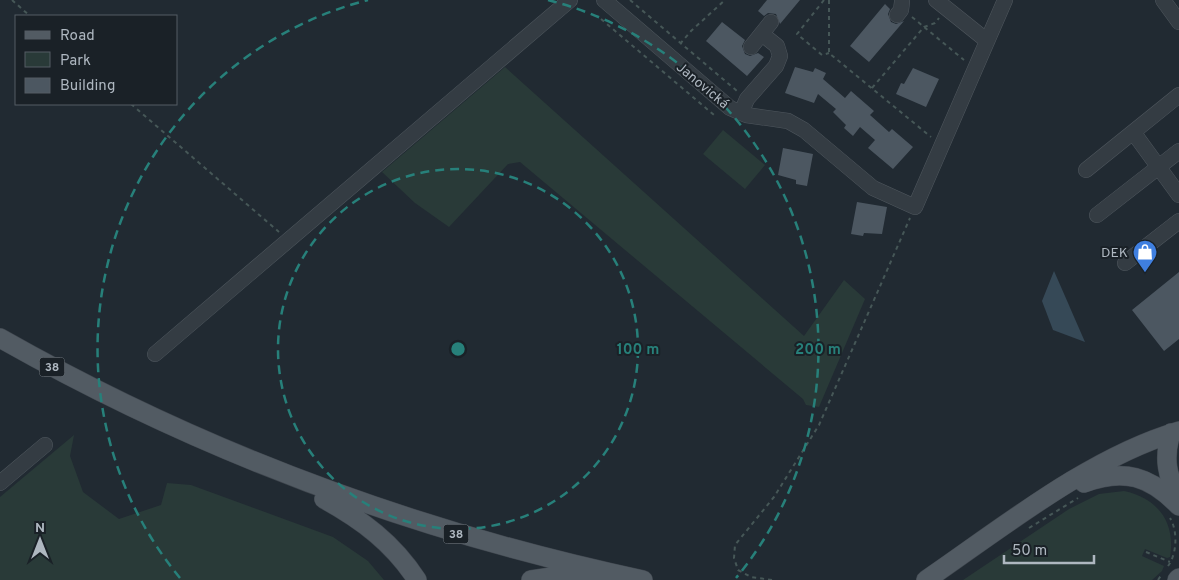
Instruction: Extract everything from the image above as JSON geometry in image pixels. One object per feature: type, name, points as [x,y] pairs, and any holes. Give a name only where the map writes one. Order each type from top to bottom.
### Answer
[{"type":"main road","name":"38","points":[[0,338],[143,413],[275,471],[393,514],[456,534],[551,560],[643,580]]},
{"type":"main road","points":[[1175,432],[1179,455]]},
{"type":"main road","points":[[926,580],[1054,493],[1122,454],[1175,432]]},
{"type":"main road","points":[[1175,432],[1166,449],[1166,467],[1179,499]]},
{"type":"main road","name":"38","points":[[275,471],[355,516],[371,528],[400,556],[417,580]]},
{"type":"main road","points":[[1054,493],[1092,480],[1124,476],[1134,477],[1157,486],[1174,511]]},
{"type":"main road","points":[[531,580],[558,576],[610,580]]},
{"type":"street","points":[[155,354],[570,0]]},
{"type":"street","name":"Janovická","points":[[604,0],[730,108],[744,106],[788,121],[804,130],[873,188],[915,207]]},
{"type":"street","points":[[915,207],[973,68],[1005,0]]},
{"type":"street","points":[[1163,0],[1179,22]]},
{"type":"street","points":[[941,4],[986,40]]},
{"type":"street","points":[[744,106],[776,66],[780,56],[777,46],[766,28],[751,46]]},
{"type":"street","points":[[1086,170],[1179,95]]},
{"type":"street","points":[[1133,132],[1179,195]]},
{"type":"street","points":[[1097,215],[1179,151]]},
{"type":"street","points":[[1125,263],[1179,221]]},
{"type":"street","points":[[0,483],[45,445]]},
{"type":"path","points":[[12,0],[29,15]]},
{"type":"path","points":[[630,0],[681,43],[744,106]]},
{"type":"path","points":[[659,69],[691,30],[725,0]]},
{"type":"path","points":[[824,0],[798,34],[822,55],[829,53]]},
{"type":"path","points":[[829,0],[829,53]]},
{"type":"path","points":[[872,88],[924,27],[935,23],[941,4]]},
{"type":"path","points":[[901,5],[973,68]]},
{"type":"path","points":[[601,20],[714,116]]},
{"type":"path","points":[[829,53],[921,130],[941,144]]},
{"type":"path","points":[[132,105],[288,240]]},
{"type":"path","points":[[772,580],[751,577],[738,570],[734,558],[735,545],[774,497],[819,425],[915,207]]},
{"type":"path","points":[[1023,532],[1084,495]]},
{"type":"path","points":[[1174,511],[1176,574]]},
{"type":"path","points":[[1146,552],[1176,574]]},
{"type":"path","points":[[1158,580],[1176,574]]},
{"type":"green space","points":[[505,67],[804,336],[844,280],[865,299],[819,407],[806,405],[803,399],[520,162],[508,164],[449,227],[415,203],[382,172]]},
{"type":"green space","points":[[723,130],[765,165],[745,189],[703,154]]},
{"type":"green space","points":[[74,435],[70,456],[83,492],[119,519],[161,505],[167,483],[191,485],[333,537],[368,561],[384,580],[0,580],[0,497]]},
{"type":"green space","points":[[1124,491],[1146,499],[1162,514],[1167,523],[1170,533],[1170,557],[1167,558],[1145,549],[1142,556],[1164,566],[1162,571],[1152,580],[963,580],[1069,509],[1099,494]]},
{"type":"water","points":[[1054,271],[1085,342],[1053,330],[1042,301]]},
{"type":"building","points":[[767,0],[800,0],[780,24],[776,14],[768,13],[764,16],[758,11]]},
{"type":"building","points":[[885,4],[890,9],[888,14],[891,22],[896,24],[904,21],[869,62],[850,46]]},
{"type":"building","points":[[722,22],[745,40],[742,46],[745,54],[750,56],[758,53],[764,57],[747,76],[706,41]]},
{"type":"building","points":[[795,67],[813,72],[815,68],[826,73],[823,79],[845,98],[851,91],[874,111],[870,115],[889,132],[892,129],[913,147],[893,169],[868,148],[875,140],[860,127],[853,136],[844,128],[846,125],[833,112],[836,109],[818,94],[814,103],[785,93]]},
{"type":"building","points":[[913,68],[939,79],[926,107],[896,94],[901,83],[904,84]]},
{"type":"building","points":[[783,148],[813,154],[807,186],[796,184],[796,180],[778,175]]},
{"type":"building","points":[[857,202],[887,207],[882,234],[864,233],[863,236],[851,234]]},
{"type":"building","points":[[1179,272],[1179,339],[1164,351],[1132,310]]},
{"type":"place","name":"DEK","points":[[1145,273]]}]
